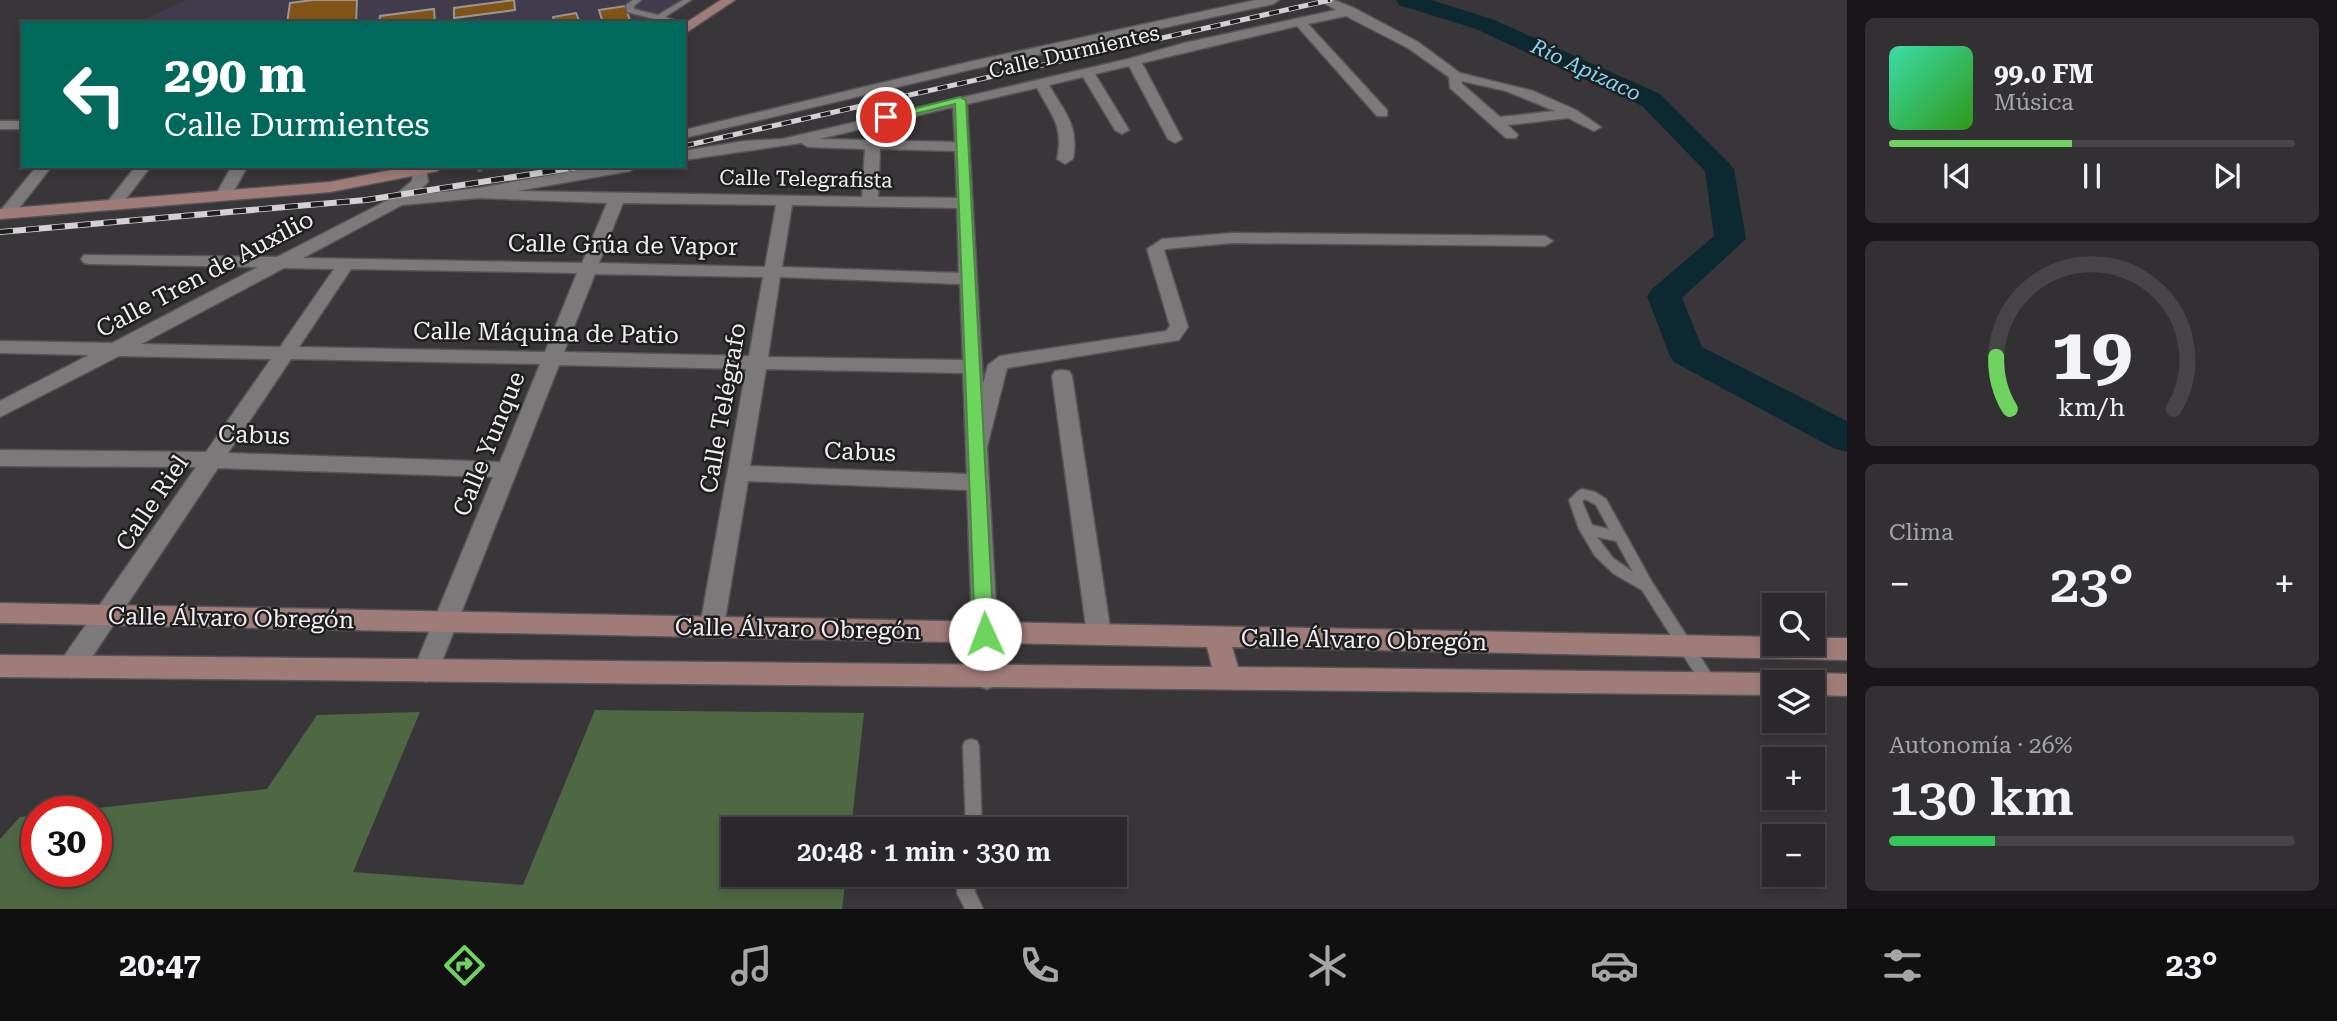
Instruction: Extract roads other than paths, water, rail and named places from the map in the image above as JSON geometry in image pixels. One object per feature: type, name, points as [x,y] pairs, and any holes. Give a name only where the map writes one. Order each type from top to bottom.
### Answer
[{"type":"street","points":[[686,24],[729,0]]},
{"type":"street","points":[[686,134],[973,65],[1273,0]]},
{"type":"street","points":[[1325,0],[1413,45],[1456,76],[1503,85],[1573,113],[1594,127]]},
{"type":"street","name":"Calle Durmientes","points":[[686,156],[744,145],[782,143],[1350,11]]},
{"type":"street","points":[[1299,21],[1382,113]]},
{"type":"street","points":[[1130,62],[1138,66],[1175,139]]},
{"type":"street","points":[[1087,72],[1122,130]]},
{"type":"street","points":[[1456,76],[1455,85],[1511,135]]},
{"type":"street","points":[[1040,82],[1067,130],[1069,139],[1065,159]]},
{"type":"street","points":[[960,100],[987,678]]},
{"type":"street","points":[[1497,121],[1573,113]]},
{"type":"street","points":[[0,125],[21,125]]},
{"type":"street","points":[[782,143],[962,147]]},
{"type":"street","points":[[870,201],[873,145]]},
{"type":"street","points":[[3,213],[43,168]]},
{"type":"street","points":[[113,205],[142,168]]},
{"type":"street","points":[[223,197],[239,168]]},
{"type":"street","points":[[3,213],[330,187],[429,168]]},
{"type":"street","name":"Calle Tren de Auxilio","points":[[0,411],[398,201],[420,182],[429,168]]},
{"type":"street","points":[[398,201],[479,193],[619,168]]},
{"type":"street","name":"Calle Telegrafista","points":[[479,193],[534,197],[965,203]]},
{"type":"street","name":"Calle Yunque","points":[[426,671],[617,197]]},
{"type":"street","name":"Calle Telégrafo","points":[[712,626],[785,199]]},
{"type":"street","points":[[976,448],[998,365],[1007,360],[1172,336],[1179,327],[1155,249],[1162,244],[1232,238],[1545,242]]},
{"type":"street","name":"Calle Grúa de Vapor","points":[[90,259],[773,272],[968,279]]},
{"type":"street","name":"Calle Riel","points":[[71,667],[346,264]]},
{"type":"street","name":"Calle Máquina de Patio","points":[[0,347],[119,347],[971,367]]},
{"type":"street","points":[[1062,376],[1099,634]]},
{"type":"street","name":"Cabus","points":[[0,458],[213,460],[507,470]]},
{"type":"street","name":"Cabus","points":[[739,473],[978,482]]},
{"type":"street","name":"Calle Álvaro Obregón","points":[[0,613],[1847,649]]},
{"type":"street","points":[[1217,637],[1228,679]]},
{"type":"street","name":"Calle Álvaro Obregón","points":[[0,666],[1762,684]]},
{"type":"street","points":[[1825,684],[1847,685]]},
{"type":"lane","points":[[638,0],[630,5],[630,10],[670,21]]},
{"type":"lane","points":[[659,18],[688,0]]},
{"type":"lane","points":[[1647,586],[1609,566],[1586,529],[1575,500],[1582,494],[1591,495],[1601,502],[1647,586],[1709,683]]},
{"type":"lane","points":[[1586,529],[1620,537]]},
{"type":"lane","points":[[971,746],[974,817]]},
{"type":"lane","points":[[967,887],[966,893],[974,909]]},
{"type":"waterway","name":"Río Apizaco","points":[[1407,0],[1484,24],[1651,100],[1719,169],[1730,239],[1664,296],[1687,354],[1847,438]]},
{"type":"railway","points":[[686,146],[1330,0]]},
{"type":"railway","points":[[0,232],[366,200],[571,168]]}]
